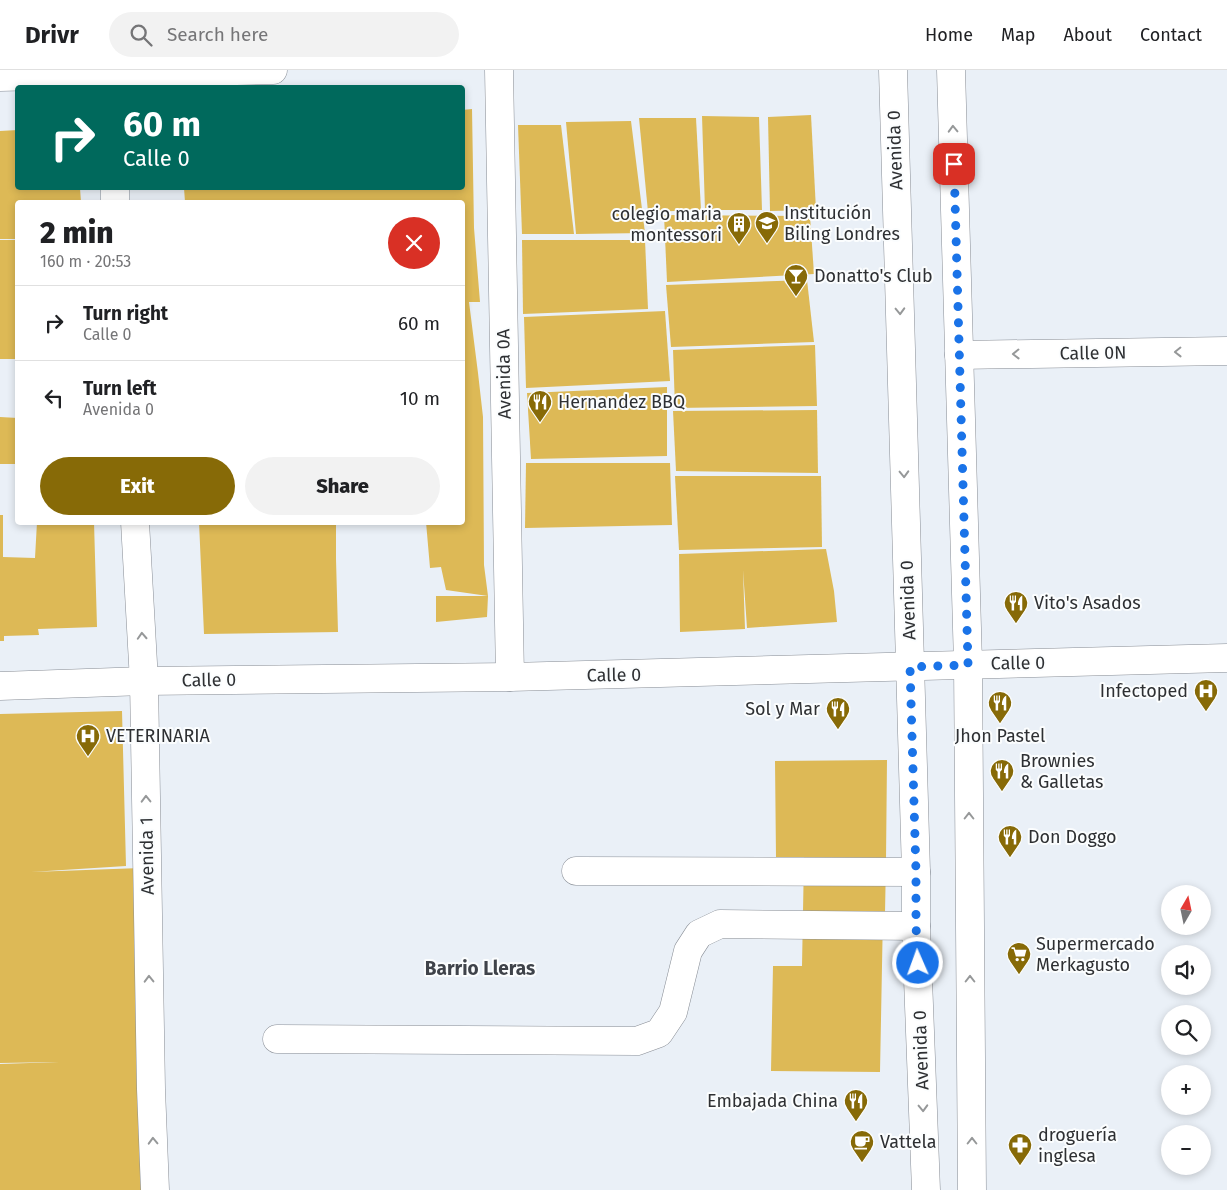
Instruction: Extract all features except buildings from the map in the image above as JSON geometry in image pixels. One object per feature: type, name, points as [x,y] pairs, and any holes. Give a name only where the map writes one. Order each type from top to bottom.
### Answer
[{"type":"street","points":[[0,77],[108,77],[273,70]]},
{"type":"street","name":"Avenida 0A","points":[[499,70],[510,677]]},
{"type":"street","name":"Avenida 0","points":[[893,70],[916,926],[926,1190]]},
{"type":"street","points":[[951,70],[968,665],[972,1190]]},
{"type":"street","name":"Calle 0N","points":[[959,355],[1227,352]]},
{"type":"street","name":"Avenida 1","points":[[135,525],[144,681],[151,1079],[155,1190]]},
{"type":"street","name":"Calle 0","points":[[0,686],[144,681],[510,677],[1227,658]]},
{"type":"street","points":[[576,871],[916,872]]},
{"type":"street","points":[[276,1039],[637,1041],[659,1033],[673,1012],[688,951],[698,934],[720,924],[916,926]]},
{"type":"place","name":"Institución Biling Londres","points":[[767,244]]},
{"type":"place","name":"colegio maria montessori","points":[[739,245]]},
{"type":"place","name":"Donatto's Club","points":[[796,297]]},
{"type":"place","name":"Hernandez BBQ","points":[[540,423]]},
{"type":"place","name":"Vito's Asados","points":[[1016,624]]},
{"type":"place","name":"Infectoped","points":[[1206,712]]},
{"type":"place","name":"Jhon Pastel","points":[[1000,724]]},
{"type":"place","name":"Sol y Mar","points":[[838,730]]},
{"type":"place","name":"VETERINARIA","points":[[88,757]]},
{"type":"place","name":"Brownies & Galletas","points":[[1002,792]]},
{"type":"place","name":"Don Doggo","points":[[1010,858]]},
{"type":"place","name":"Supermercado Merkagusto","points":[[1019,975]]},
{"type":"place","name":"Embajada China","points":[[856,1122]]},
{"type":"place","name":"Vattela","points":[[862,1163]]},
{"type":"place","name":"droguería inglesa","points":[[1020,1166]]},
{"type":"district","name":"Barrio Lleras","points":[[480,968]]},
{"type":"route","points":[[918,963],[910,667],[968,665],[954,164]]}]
